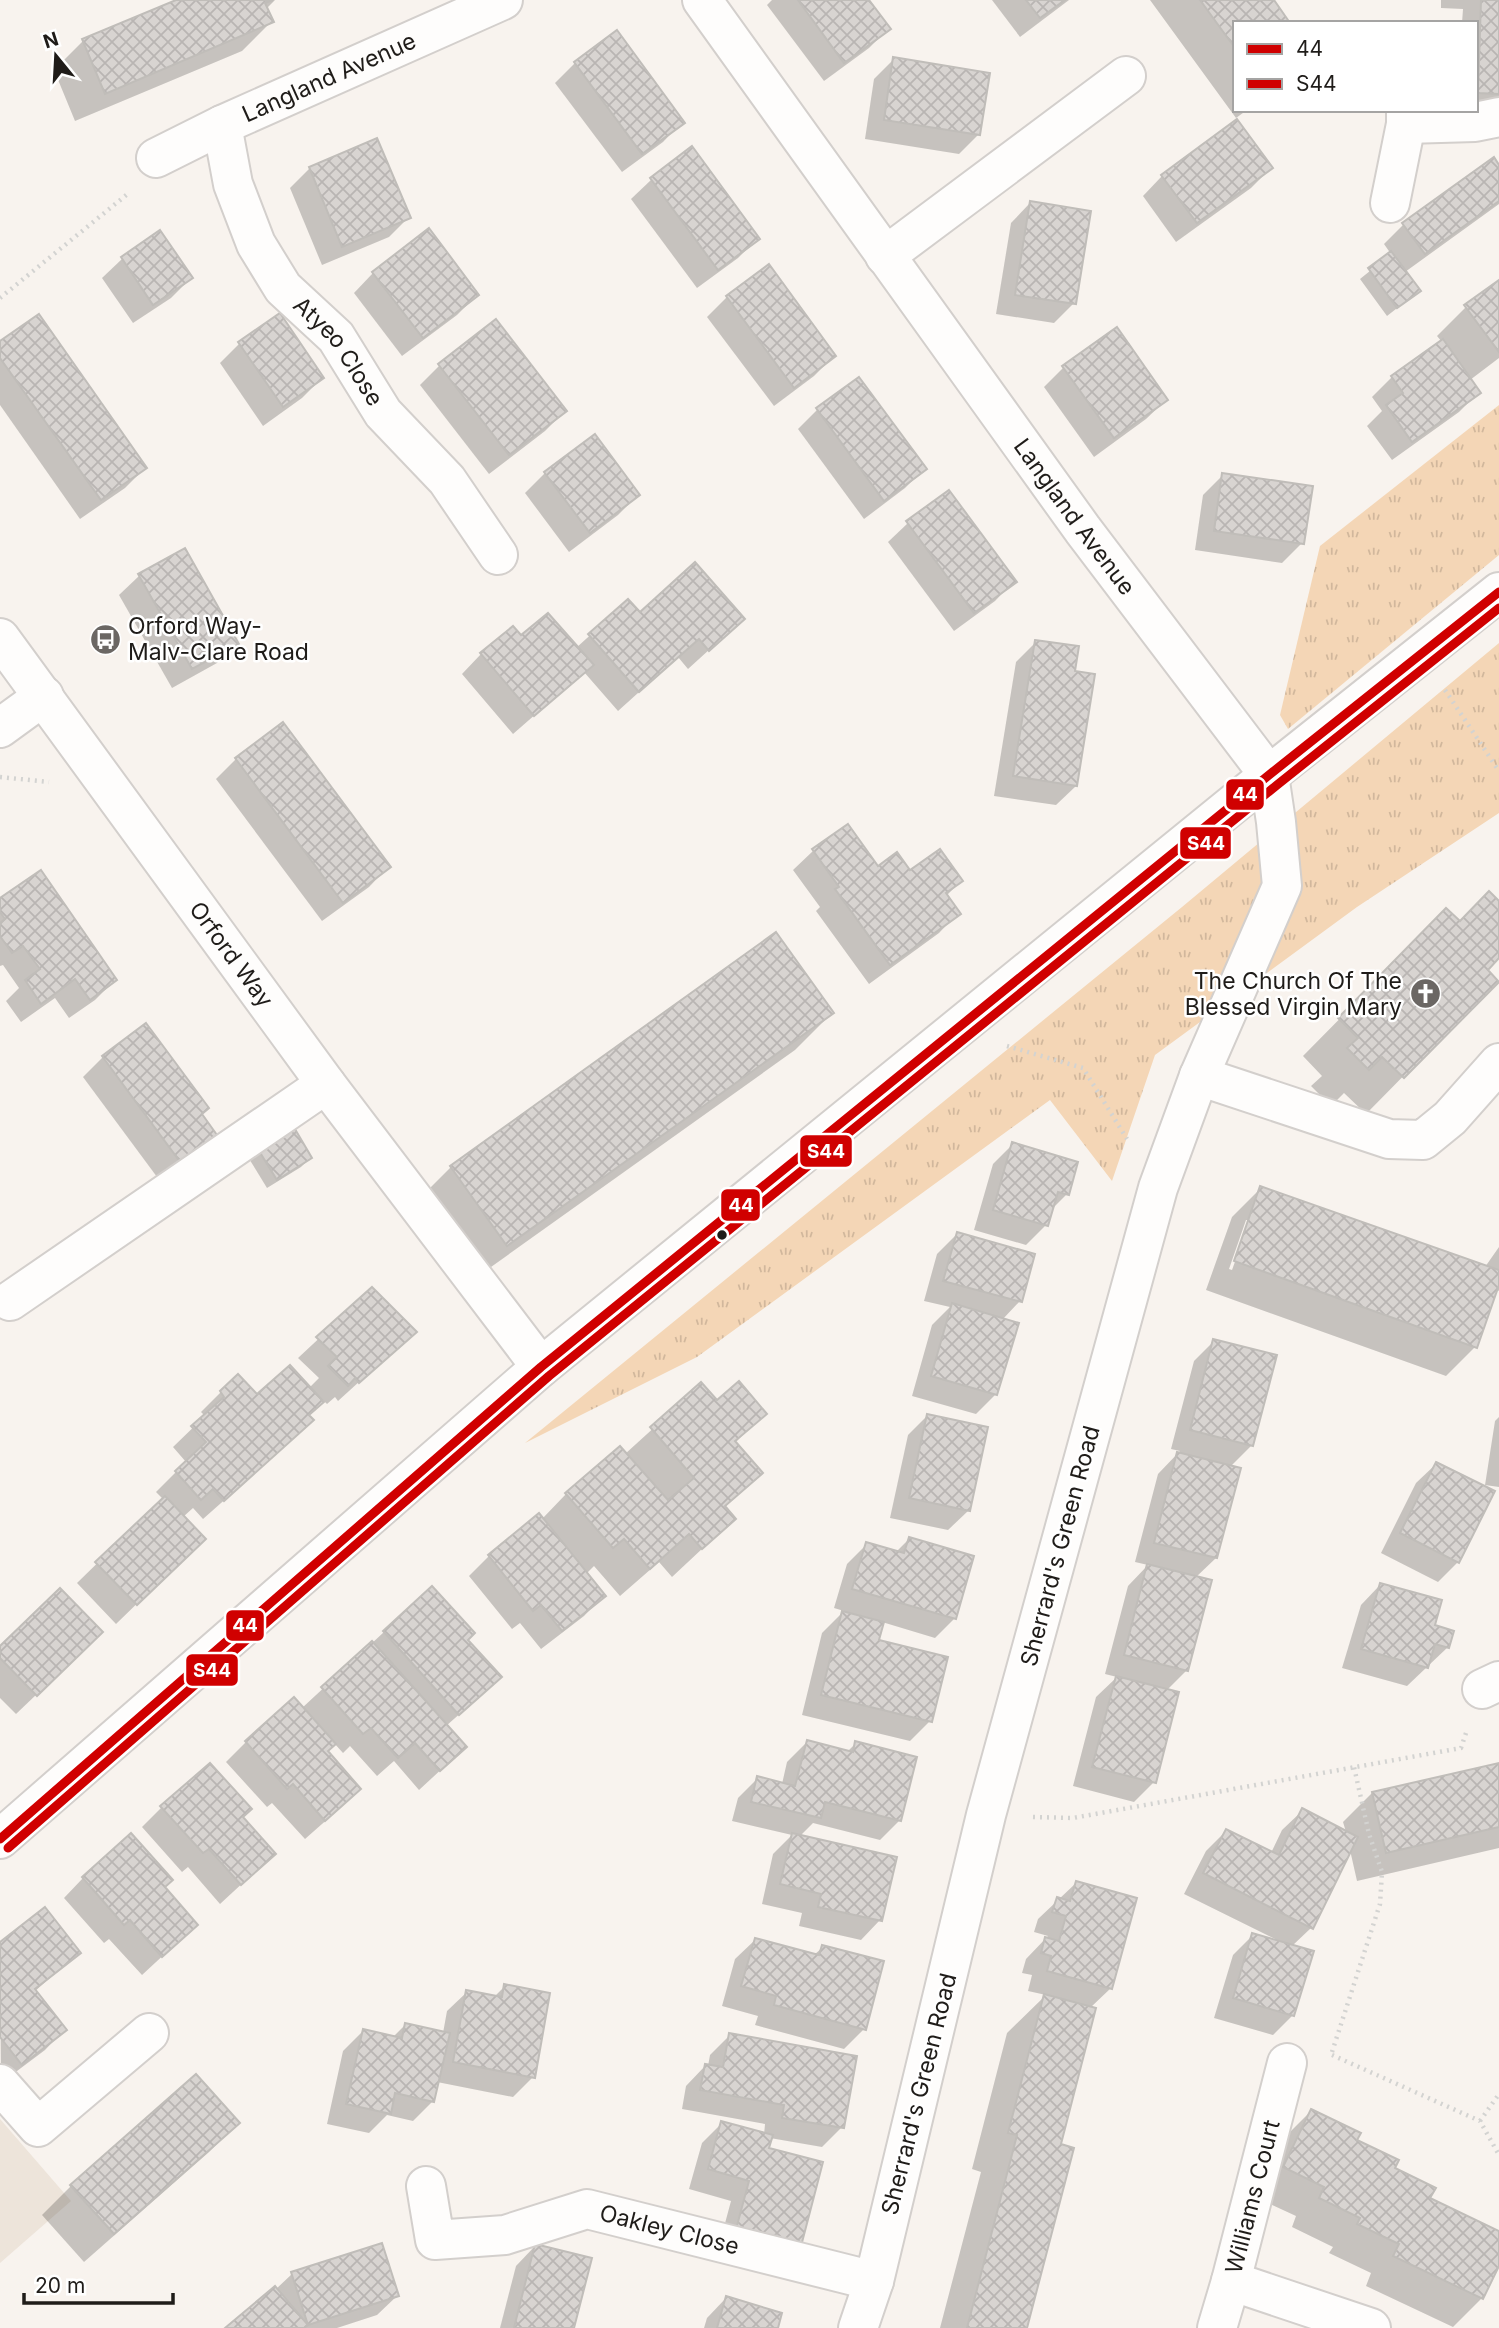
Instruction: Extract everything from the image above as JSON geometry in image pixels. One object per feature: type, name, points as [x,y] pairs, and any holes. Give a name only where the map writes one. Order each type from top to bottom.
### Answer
[{"type":"street","name":"Langland Avenue","points":[[156,158],[222,125],[503,0]]},
{"type":"street","name":"Langland Avenue","points":[[702,0],[1083,530],[1269,775]]},
{"type":"street","points":[[885,256],[1126,76]]},
{"type":"street","points":[[1391,203],[1406,117],[1475,122],[1499,117]]},
{"type":"street","name":"Atyeo Close","points":[[222,125],[233,184],[256,244],[284,288],[336,337],[383,413],[447,480],[498,555]]},
{"type":"street","points":[[0,1839],[541,1367],[1269,775],[1499,592]]},
{"type":"street","name":"Orford Way","points":[[0,638],[326,1083],[541,1367]]},
{"type":"street","points":[[0,728],[44,696]]},
{"type":"street","name":"Sherrard's Green Road","points":[[858,2328],[874,2281],[986,1815],[1158,1188],[1199,1076],[1282,886],[1269,775]]},
{"type":"street","points":[[1199,1076],[1389,1139],[1423,1140],[1450,1118],[1499,1063]]},
{"type":"street","points":[[10,1301],[326,1083]]},
{"type":"street","points":[[0,2084],[37,2127],[149,2033]]},
{"type":"street","name":"Williams Court","points":[[1217,2328],[1287,2063]]},
{"type":"street","name":"Oakley Close","points":[[426,2186],[435,2240],[505,2235],[587,2209],[874,2281]]},
{"type":"street","points":[[1231,2281],[1371,2328]]},
{"type":"path","points":[[0,298],[131,192],[156,158]]},
{"type":"path","points":[[1421,655],[1499,771]]},
{"type":"path","points":[[956,1031],[1083,1068],[1158,1188]]},
{"type":"path","points":[[986,1815],[1073,1818],[1461,1748],[1490,1685]]},
{"type":"path","points":[[1331,2054],[1380,1904],[1382,1872],[1368,1833],[1354,1767]]},
{"type":"path","points":[[1287,2063],[1331,2054],[1480,2121],[1499,2155]]},
{"type":"path","points":[[1480,2121],[1499,2094]]},
{"type":"shaded area","points":[[0,2119],[71,2201],[0,2263]]},
{"type":"green space","points":[[1499,405],[1499,555],[1288,729],[1280,715],[1320,546]]},
{"type":"green space","points":[[1499,643],[1499,813],[1357,907],[1155,1055],[1112,1181],[1050,1100],[697,1357],[525,1443],[1182,907]]},
{"type":"building","points":[[176,0],[273,0],[265,3],[274,22],[105,94],[82,39]]},
{"type":"building","points":[[798,0],[869,0],[891,29],[844,63]]},
{"type":"building","points":[[1026,0],[1065,0],[1040,18]]},
{"type":"building","points":[[1200,0],[1274,0],[1289,21],[1233,21],[1233,45]]},
{"type":"building","points":[[1481,0],[1499,0],[1499,94],[1478,93]]},
{"type":"building","points":[[617,30],[685,123],[642,154],[574,62]]},
{"type":"building","points":[[893,57],[990,73],[980,135],[884,120]]},
{"type":"building","points":[[1237,119],[1273,168],[1197,223],[1161,175]]},
{"type":"building","points":[[377,138],[411,218],[342,247],[309,167]]},
{"type":"building","points":[[692,146],[760,239],[718,270],[650,178]]},
{"type":"building","points":[[1494,157],[1499,165],[1499,201],[1425,254],[1402,223]]},
{"type":"building","points":[[1030,201],[1091,211],[1076,304],[1015,295]]},
{"type":"building","points":[[429,228],[479,295],[423,338],[372,272]]},
{"type":"building","points":[[160,230],[193,278],[153,305],[121,257]]},
{"type":"building","points":[[1391,251],[1421,291],[1397,308],[1368,268]]},
{"type":"building","points":[[769,264],[836,356],[794,388],[726,296]]},
{"type":"building","points":[[1499,280],[1499,352],[1464,305]]},
{"type":"building","points":[[280,313],[324,378],[283,407],[238,342]]},
{"type":"building","points":[[39,314],[147,468],[101,500],[0,358],[0,341]]},
{"type":"building","points":[[496,319],[567,411],[509,455],[438,364]]},
{"type":"building","points":[[1117,327],[1168,400],[1114,438],[1062,366]]},
{"type":"building","points":[[1443,339],[1481,393],[1412,442],[1386,405],[1403,393],[1391,376]]},
{"type":"building","points":[[859,377],[927,469],[884,501],[816,408]]},
{"type":"building","points":[[595,434],[640,495],[590,533],[544,472]]},
{"type":"building","points":[[1222,473],[1313,486],[1304,544],[1214,531]]},
{"type":"building","points":[[949,490],[1017,582],[974,613],[906,521]]},
{"type":"building","points":[[185,548],[239,644],[192,669],[138,574]]},
{"type":"building","points":[[695,562],[745,619],[709,651],[699,639],[639,692],[588,634],[628,599],[640,612]]},
{"type":"building","points":[[548,613],[594,665],[534,716],[480,653],[513,626],[521,635]]},
{"type":"building","points":[[1035,640],[1079,646],[1075,671],[1095,674],[1077,786],[1013,776]]},
{"type":"building","points":[[283,722],[391,867],[343,903],[235,758]]},
{"type":"building","points":[[848,824],[878,866],[897,852],[910,870],[940,849],[963,881],[946,893],[961,914],[890,965],[835,889],[839,887],[812,849]]},
{"type":"building","points":[[41,870],[117,980],[90,1000],[75,979],[41,1004],[25,980],[40,969],[23,946],[12,953],[0,936],[0,923],[5,919],[0,912],[0,898]]},
{"type":"building","name":"The Church Of The Blessed Virgin Mary","points":[[1489,891],[1499,901],[1499,958],[1488,970],[1499,982],[1404,1078],[1382,1057],[1369,1070],[1347,1048],[1358,1038],[1338,1018],[1446,908],[1460,921]]},
{"type":"building","points":[[776,932],[834,1013],[507,1246],[450,1166]]},
{"type":"building","points":[[146,1023],[209,1108],[202,1114],[217,1135],[181,1163],[102,1056]]},
{"type":"building","points":[[292,1124],[312,1158],[277,1180],[256,1146]]},
{"type":"building","points":[[1012,1142],[1078,1162],[1069,1195],[1058,1192],[1048,1226],[993,1210]]},
{"type":"building","points":[[1260,1186],[1499,1270],[1499,1285],[1477,1348],[1234,1261]]},
{"type":"building","points":[[957,1232],[1035,1254],[1022,1302],[943,1281]]},
{"type":"building","points":[[372,1287],[417,1332],[359,1383],[355,1378],[348,1386],[328,1366],[337,1357],[316,1337]]},
{"type":"building","points":[[952,1303],[1019,1323],[997,1395],[931,1376]]},
{"type":"building","points":[[1213,1339],[1277,1355],[1253,1446],[1190,1430]]},
{"type":"building","points":[[290,1365],[324,1402],[309,1415],[314,1420],[224,1501],[213,1489],[201,1500],[175,1471],[206,1442],[191,1426],[224,1397],[220,1391],[238,1374],[257,1394]]},
{"type":"building","points":[[739,1381],[767,1414],[735,1441],[763,1473],[725,1506],[736,1519],[702,1549],[689,1534],[650,1569],[624,1539],[613,1548],[565,1493],[620,1446],[668,1500],[694,1478],[650,1427],[701,1382],[717,1400]]},
{"type":"building","points":[[927,1414],[988,1427],[970,1511],[909,1498]]},
{"type":"building","points":[[1177,1452],[1241,1468],[1217,1558],[1154,1543]]},
{"type":"building","points":[[1436,1462],[1495,1491],[1459,1563],[1400,1533]]},
{"type":"building","points":[[165,1496],[206,1539],[137,1605],[95,1562]]},
{"type":"building","points":[[539,1513],[606,1596],[562,1631],[541,1605],[533,1611],[488,1555]]},
{"type":"building","points":[[909,1537],[974,1556],[956,1619],[852,1589],[866,1542],[904,1553]]},
{"type":"building","points":[[1147,1564],[1212,1580],[1188,1671],[1124,1655]]},
{"type":"building","points":[[1380,1583],[1442,1600],[1435,1625],[1454,1631],[1449,1648],[1435,1644],[1428,1668],[1361,1649]]},
{"type":"building","points":[[432,1586],[475,1633],[468,1640],[502,1677],[459,1715],[383,1631]]},
{"type":"building","points":[[60,1588],[103,1632],[37,1696],[0,1658],[0,1646]]},
{"type":"building","points":[[842,1611],[884,1622],[879,1640],[948,1657],[932,1722],[821,1695]]},
{"type":"building","points":[[372,1641],[467,1747],[440,1771],[415,1743],[398,1758],[371,1728],[363,1734],[321,1687]]},
{"type":"building","points":[[1116,1676],[1179,1692],[1156,1783],[1092,1767]]},
{"type":"building","points":[[294,1697],[336,1744],[328,1751],[361,1789],[325,1821],[293,1784],[287,1789],[245,1741]]},
{"type":"building","points":[[807,1740],[853,1752],[855,1741],[917,1757],[901,1821],[825,1802],[821,1818],[751,1802],[757,1776],[795,1786]]},
{"type":"building","points":[[210,1763],[252,1809],[243,1817],[276,1854],[241,1885],[209,1849],[203,1853],[160,1806]]},
{"type":"building","points":[[1499,1763],[1499,1827],[1386,1853],[1372,1792]]},
{"type":"building","points":[[1302,1808],[1358,1837],[1313,1929],[1203,1873],[1226,1829],[1279,1855]]},
{"type":"building","points":[[131,1833],[173,1880],[165,1887],[198,1925],[162,1957],[130,1920],[124,1925],[82,1877]]},
{"type":"building","points":[[792,1833],[897,1857],[882,1921],[818,1907],[821,1894],[780,1884]]},
{"type":"building","points":[[1076,1881],[1137,1898],[1112,1989],[1047,1971],[1051,1956],[1041,1953],[1045,1937],[1059,1941],[1066,1916],[1052,1912],[1057,1897],[1070,1901]]},
{"type":"building","points":[[45,1907],[81,1953],[35,1989],[67,2030],[22,2065],[0,2037],[0,1942]]},
{"type":"building","points":[[1252,1933],[1314,1951],[1294,2016],[1233,1998]]},
{"type":"building","points":[[755,1938],[819,1955],[822,1945],[884,1961],[866,2030],[774,2005],[776,1996],[741,1986]]},
{"type":"building","points":[[504,1984],[550,1993],[535,2078],[453,2062],[466,1990],[502,1997]]},
{"type":"building","points":[[1044,1994],[1096,2008],[1061,2144],[1074,2148],[1027,2328],[967,2328],[1017,2135],[1008,2133]]},
{"type":"building","points":[[405,2023],[450,2033],[434,2102],[395,2093],[391,2114],[346,2104],[363,2029],[402,2038]]},
{"type":"building","points":[[729,2033],[857,2056],[844,2128],[782,2118],[784,2105],[700,2090],[705,2064],[723,2067]]},
{"type":"building","points":[[196,2074],[240,2123],[114,2234],[70,2185]]},
{"type":"building","points":[[1311,2109],[1361,2133],[1357,2140],[1399,2160],[1395,2168],[1436,2188],[1430,2198],[1499,2231],[1499,2266],[1483,2299],[1393,2256],[1399,2244],[1357,2224],[1360,2218],[1319,2198],[1324,2187],[1283,2167]]},
{"type":"building","points":[[721,2121],[773,2135],[769,2148],[823,2162],[800,2250],[735,2233],[749,2181],[708,2169]]},
{"type":"building","points":[[382,2243],[399,2296],[308,2325],[291,2272]]},
{"type":"building","points":[[535,2244],[592,2258],[574,2328],[514,2328]]},
{"type":"building","points":[[275,2286],[308,2325],[304,2328],[225,2328]]},
{"type":"building","points":[[726,2296],[782,2313],[778,2328],[717,2328]]},
{"type":"transit line","name":"44","points":[[0,1839],[541,1367],[1269,775],[1499,592]]},
{"type":"transit line","name":"S44","points":[[8,1848],[549,1376],[1499,608]]},
{"type":"place","name":"Orford Way- Malv-Clare Road","points":[[105,639]]},
{"type":"place","name":"The Church Of The Blessed Virgin Mary","points":[[1425,994]]}]
